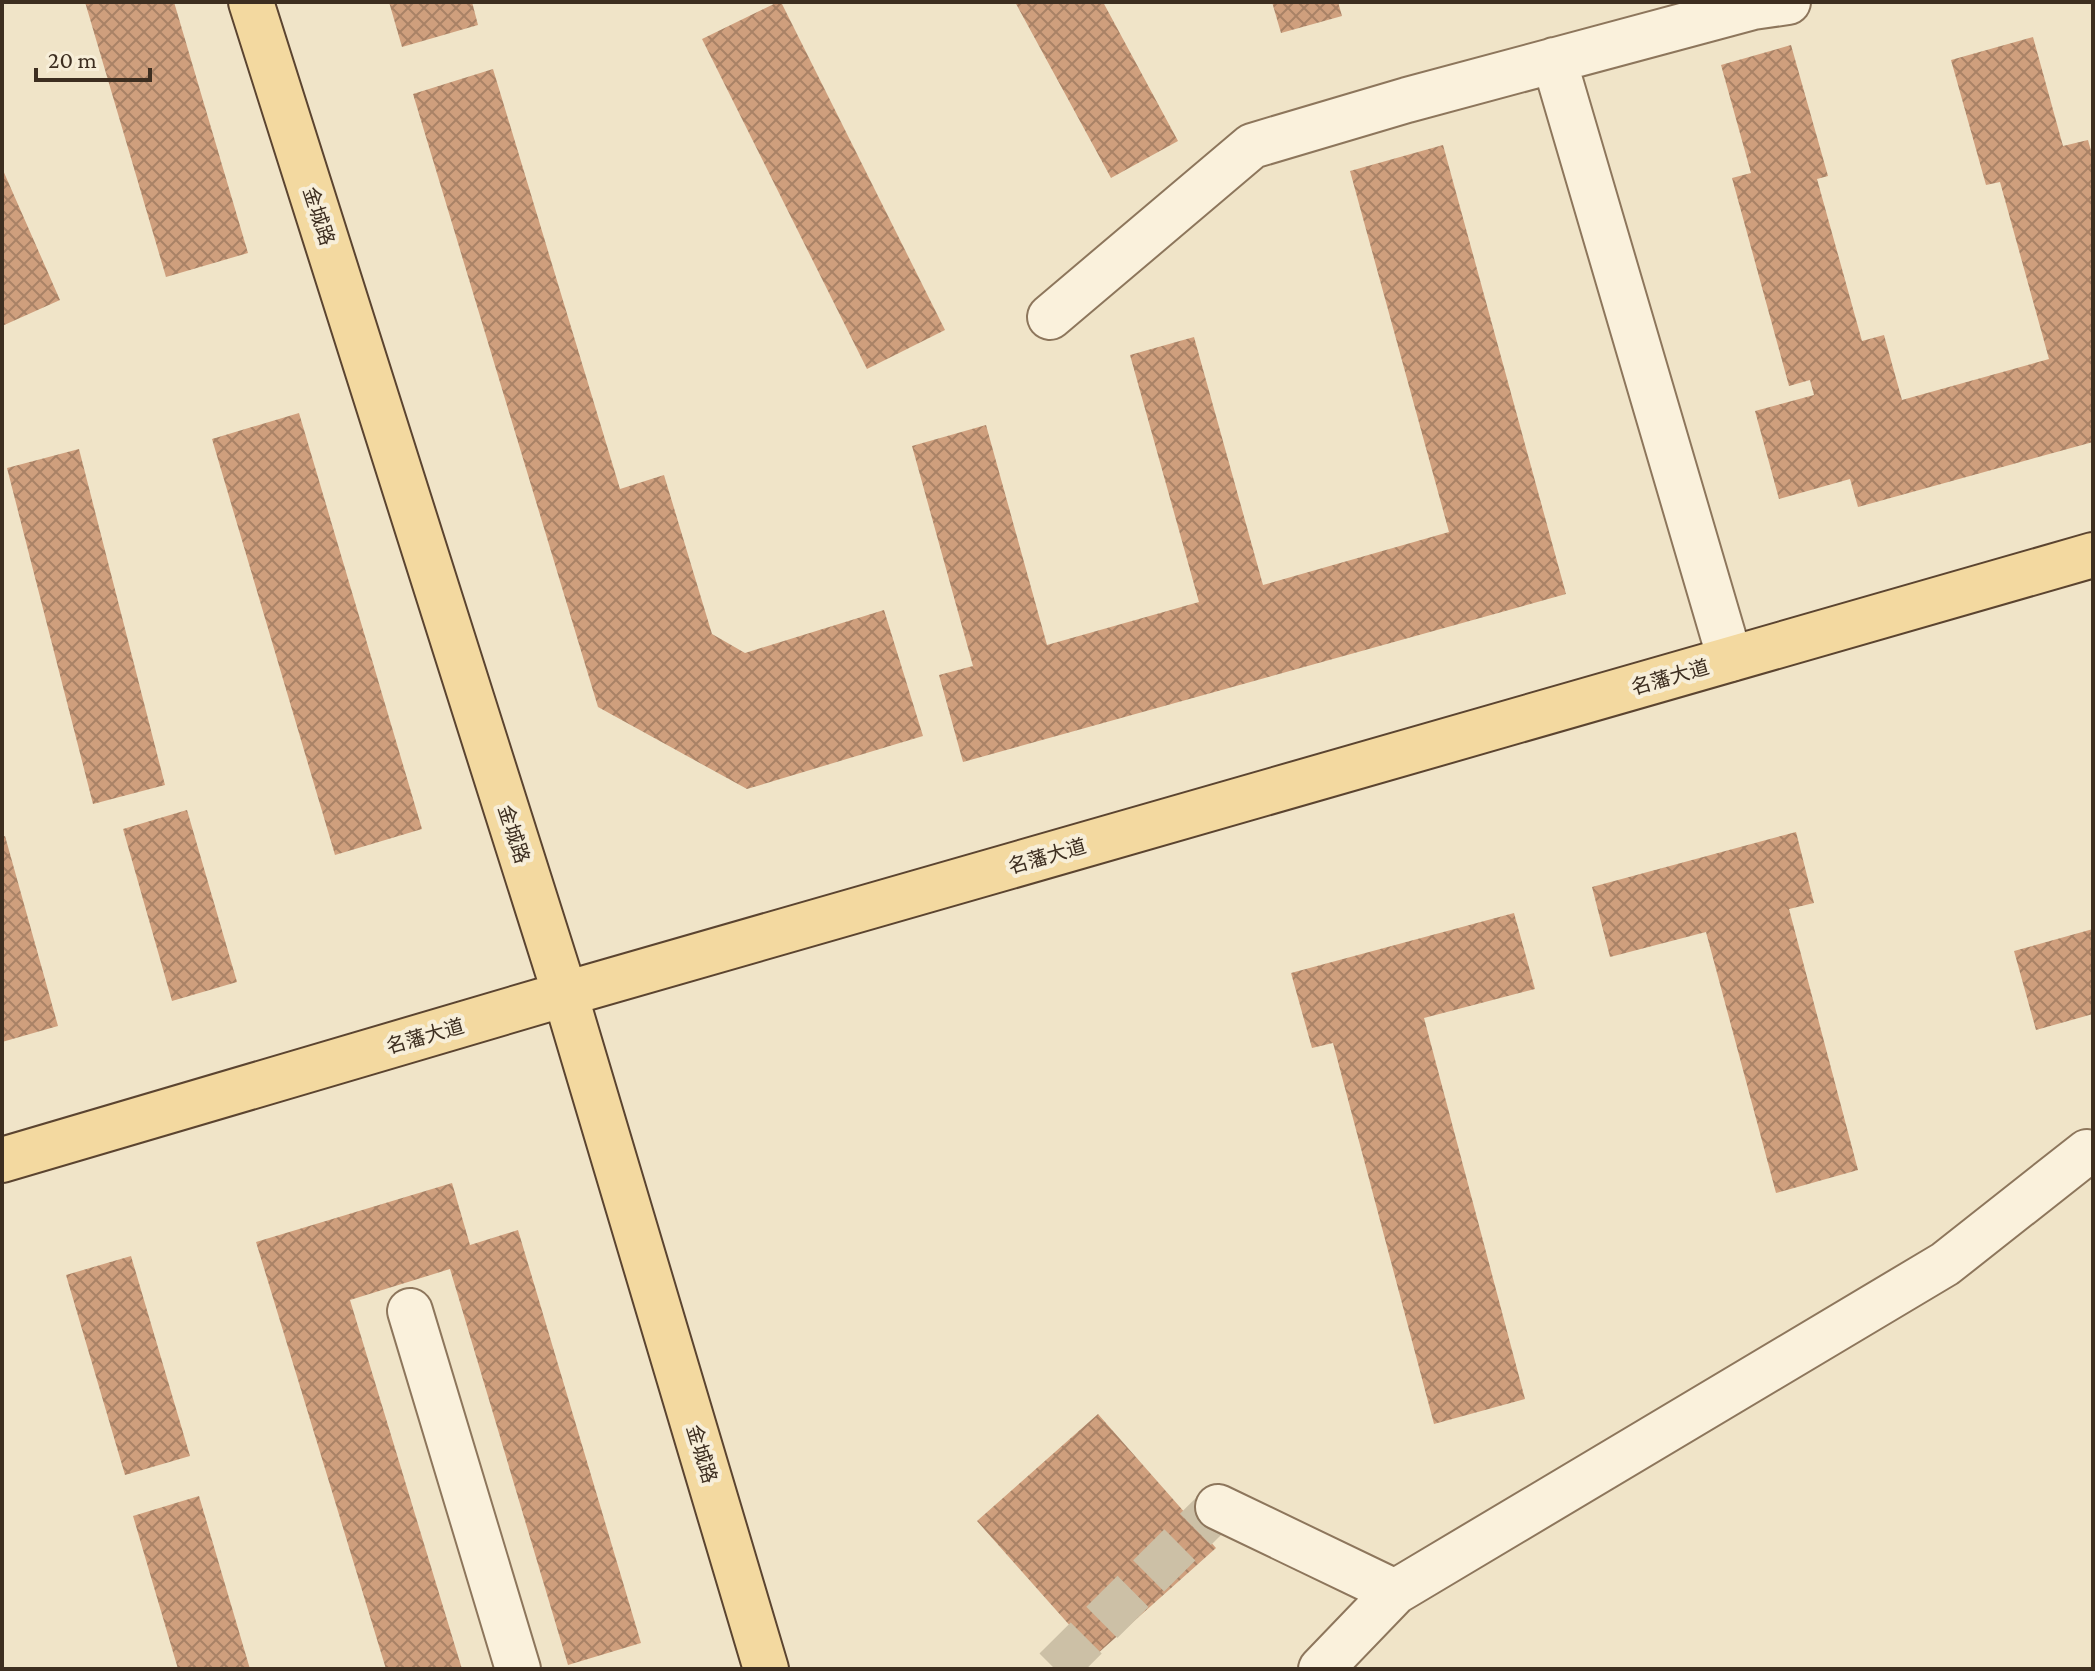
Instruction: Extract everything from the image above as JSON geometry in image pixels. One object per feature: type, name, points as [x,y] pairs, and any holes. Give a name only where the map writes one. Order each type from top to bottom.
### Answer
[{"type":"main road","name":"金城路","points":[[251,2],[565,994],[766,1669]]},
{"type":"main road","name":"名藩大道","points":[[2,1160],[565,994],[2093,555]]},
{"type":"street","points":[[1050,317],[1252,146],[1554,60],[1753,7],[1788,2]]},
{"type":"street","points":[[1554,60],[1730,659]]},
{"type":"street","points":[[1321,1669],[1395,1592],[1945,1264],[2087,1152]]},
{"type":"street","points":[[410,1311],[518,1669]]},
{"type":"street","points":[[1218,1507],[1395,1592]]},
{"type":"building","points":[[85,2],[174,2],[248,253],[166,277]]},
{"type":"building","points":[[389,2],[472,2],[478,25],[402,47]]},
{"type":"building","points":[[781,2],[945,330],[867,369],[702,39]]},
{"type":"building","points":[[1015,2],[1103,2],[1178,141],[1111,178]]},
{"type":"building","points":[[1272,2],[1338,2],[1342,16],[1281,33]]},
{"type":"building","points":[[2033,37],[2063,146],[2088,140],[2093,158],[2093,442],[1858,507],[1850,479],[1779,499],[1755,411],[1814,395],[1810,380],[1789,386],[1732,178],[1751,173],[1721,65],[1791,45],[1828,176],[1817,179],[1862,341],[1884,335],[1902,400],[2049,359],[2000,182],[1986,185],[1951,60]]},
{"type":"building","points":[[493,69],[620,489],[664,475],[712,634],[745,653],[884,610],[923,736],[747,789],[598,707],[413,94]]},
{"type":"building","points":[[1443,145],[1566,594],[963,762],[939,675],[973,666],[912,446],[986,425],[1047,645],[1199,602],[1130,355],[1194,337],[1263,585],[1449,532],[1350,171]]},
{"type":"building","points":[[2,168],[60,300],[2,326]]},
{"type":"building","points":[[299,413],[422,829],[335,855],[212,439]]},
{"type":"building","points":[[79,449],[165,785],[93,804],[7,468]]},
{"type":"building","points":[[187,810],[237,982],[172,1001],[123,829]]},
{"type":"building","points":[[1796,832],[1814,903],[1789,909],[1858,1170],[1776,1193],[1706,932],[1610,957],[1592,887]]},
{"type":"building","points":[[5,836],[58,1026],[2,1042],[2,837]]},
{"type":"building","points":[[1514,913],[1535,989],[1424,1018],[1525,1399],[1434,1424],[1333,1043],[1312,1048],[1291,973]]},
{"type":"building","points":[[2093,929],[2093,1014],[2036,1030],[2014,951]]},
{"type":"building","points":[[452,1183],[470,1245],[518,1230],[641,1643],[568,1665],[450,1269],[350,1300],[462,1669],[386,1669],[256,1242]]},
{"type":"building","points":[[131,1256],[190,1456],[125,1475],[66,1275]]},
{"type":"building","points":[[1098,1414],[1216,1548],[1096,1655],[977,1521]]},
{"type":"building","points":[[199,1496],[250,1669],[178,1669],[133,1516]]},
{"type":"tunnel","points":[[1055,1669],[1218,1507]]}]
